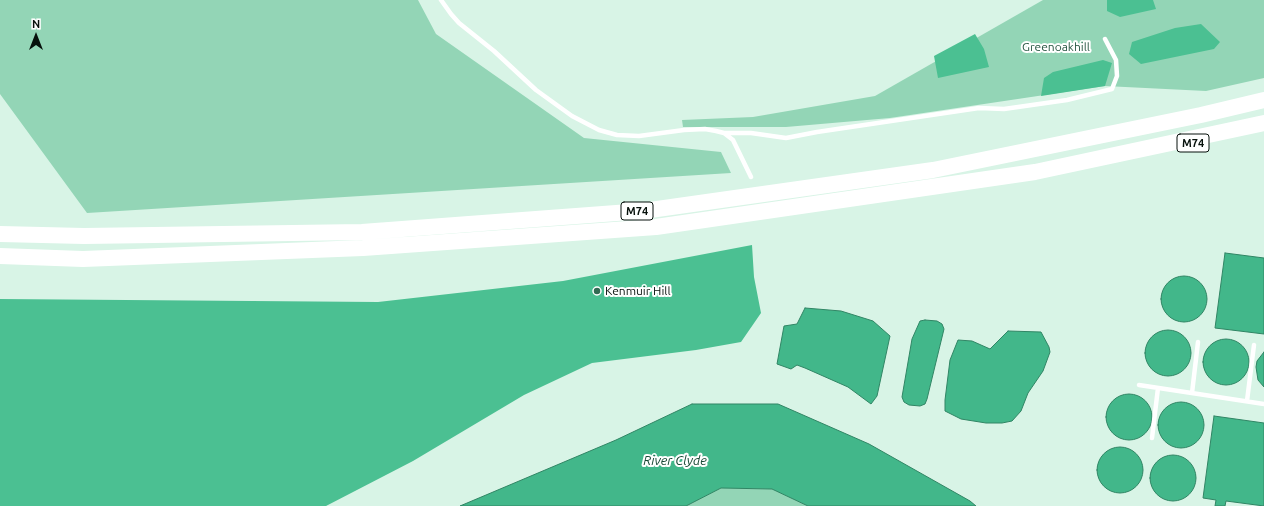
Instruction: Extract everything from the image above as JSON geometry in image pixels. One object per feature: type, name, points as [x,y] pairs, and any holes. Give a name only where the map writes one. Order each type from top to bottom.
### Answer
[{"type":"highway","name":"M74","points":[[0,234],[84,236],[362,232],[643,210],[933,170],[1264,100]]},
{"type":"highway","name":"M74","points":[[0,256],[83,259],[363,248],[656,227],[1028,173],[1264,123]]},
{"type":"highway","name":"M74","points":[[1121,154],[1264,132]]},
{"type":"lane","points":[[441,0],[459,23],[494,51],[536,90],[572,116],[599,130],[617,135],[639,136],[668,131],[705,129],[716,130],[724,133],[733,140],[751,177]]},
{"type":"lane","points":[[724,133],[751,133],[786,138],[971,109],[1004,109],[1067,100],[1112,89],[1117,76],[1116,60],[1105,39]]},
{"type":"lane","points":[[1192,393],[1198,342]]},
{"type":"lane","points":[[1248,401],[1254,345]]},
{"type":"lane","points":[[1139,386],[1264,404]]},
{"type":"lane","points":[[1152,438],[1158,388]]},
{"type":"green space","points":[[0,0],[418,0],[436,34],[584,138],[721,152],[731,173],[87,213],[0,94]]},
{"type":"green space","name":"Greenoakhill","points":[[1043,0],[1264,0],[1264,78],[1206,91],[1105,86],[890,118],[786,127],[683,127],[682,120],[753,117],[875,96]]},
{"type":"green space","points":[[721,488],[772,489],[808,506],[686,506]]},
{"type":"shaded area","points":[[1107,0],[1153,0],[1156,9],[1120,17],[1107,11]]},
{"type":"shaded area","points":[[1201,24],[1220,42],[1214,49],[1141,64],[1129,54],[1132,42],[1175,28]]},
{"type":"shaded area","points":[[975,34],[984,49],[989,67],[938,78],[934,56]]},
{"type":"shaded area","points":[[1103,60],[1112,63],[1105,86],[1041,96],[1044,78],[1053,72]]},
{"type":"shaded area","points":[[752,245],[754,277],[761,313],[741,342],[696,350],[592,363],[524,395],[413,461],[326,506],[0,506],[0,299],[378,302],[563,281]]},
{"type":"water","points":[[1225,253],[1264,258],[1264,334],[1215,328]]},
{"type":"water","points":[[1184,276],[1197,280],[1203,286],[1207,299],[1203,312],[1197,318],[1184,322],[1171,318],[1165,312],[1161,299],[1165,286],[1171,280]]},
{"type":"water","points":[[805,308],[841,311],[873,321],[890,336],[877,396],[871,404],[848,387],[805,368],[797,365],[791,369],[777,364],[784,326],[797,324]]},
{"type":"water","points":[[920,321],[937,321],[942,324],[944,329],[925,404],[920,406],[909,405],[904,402],[902,397],[912,339]]},
{"type":"water","points":[[1168,330],[1181,334],[1187,340],[1191,353],[1187,366],[1181,372],[1168,376],[1155,372],[1149,366],[1145,353],[1149,340],[1155,334]]},
{"type":"water","points":[[1008,331],[1041,332],[1050,352],[1043,371],[1028,393],[1021,411],[1012,421],[1002,423],[986,423],[961,419],[945,411],[950,360],[958,340],[972,341],[990,349]]},
{"type":"water","points":[[1226,339],[1239,343],[1245,349],[1249,362],[1245,375],[1239,381],[1226,385],[1213,381],[1207,375],[1203,362],[1207,349],[1213,343]]},
{"type":"water","points":[[1264,352],[1264,387],[1258,380],[1256,367],[1257,361]]},
{"type":"water","points":[[1129,394],[1142,398],[1148,404],[1152,417],[1148,430],[1142,436],[1129,440],[1116,436],[1110,430],[1106,417],[1110,404],[1116,398]]},
{"type":"water","points":[[1181,402],[1194,406],[1200,412],[1204,425],[1200,438],[1194,444],[1181,448],[1168,444],[1162,438],[1158,425],[1162,412],[1168,406]]},
{"type":"water","name":"River Clyde","points":[[692,404],[778,404],[869,444],[970,501],[976,506],[808,506],[772,489],[721,488],[686,506],[460,506],[616,440]]},
{"type":"water","points":[[1214,416],[1264,423],[1264,506],[1226,501],[1225,506],[1215,506],[1216,500],[1203,498]]},
{"type":"water","points":[[1120,447],[1133,451],[1139,457],[1143,470],[1139,483],[1133,489],[1120,493],[1107,489],[1101,483],[1097,470],[1101,457],[1107,451]]},
{"type":"water","points":[[1173,455],[1186,459],[1192,465],[1196,478],[1192,491],[1186,497],[1173,501],[1160,497],[1154,491],[1150,478],[1154,465],[1160,459]]},
{"type":"place","name":"Kenmuir Hill","points":[[597,291]]}]
